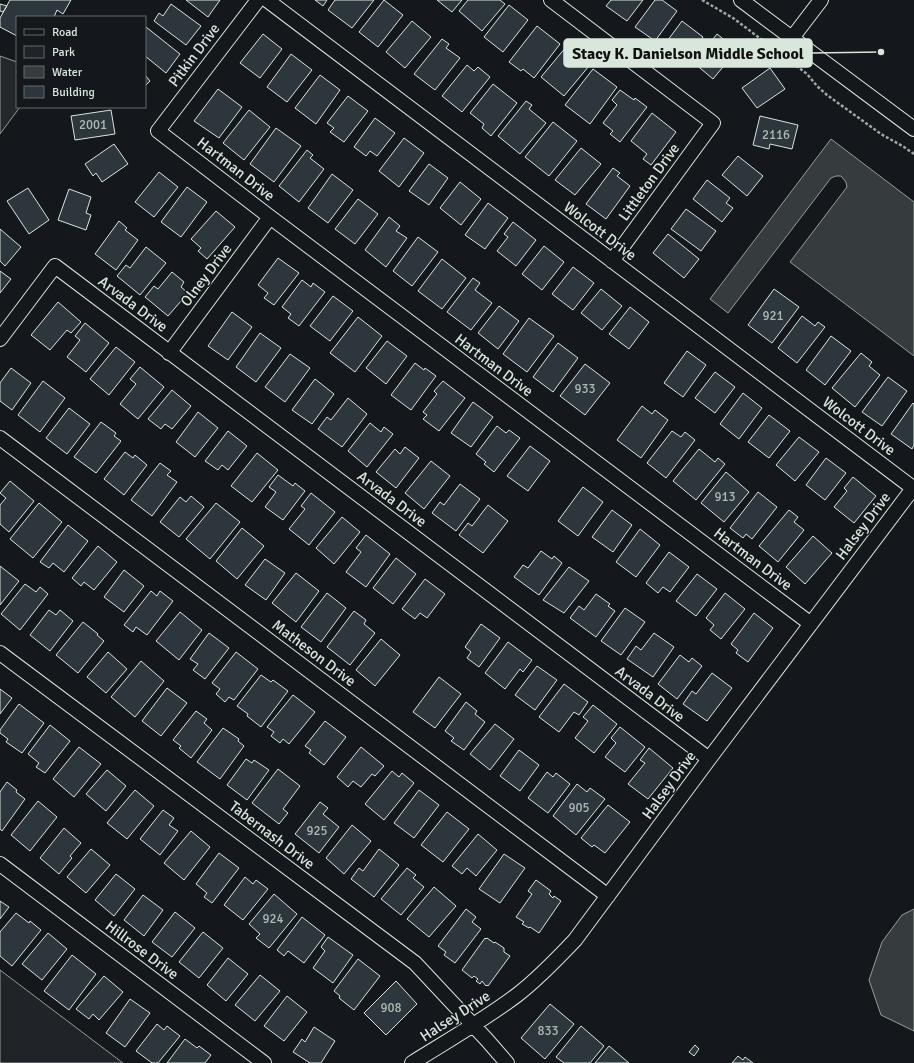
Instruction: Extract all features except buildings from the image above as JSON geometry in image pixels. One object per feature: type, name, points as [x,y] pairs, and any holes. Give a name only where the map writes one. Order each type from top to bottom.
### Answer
[{"type":"street","name":"Pitkin Drive","points":[[158,131],[258,0]]},
{"type":"street","name":"Wolcott Drive","points":[[267,0],[914,487]]},
{"type":"street","name":"Littleton Drive","points":[[551,0],[713,123],[612,261]]},
{"type":"street","points":[[741,0],[914,129]]},
{"type":"street","points":[[792,38],[821,0]]},
{"type":"street","name":"Hartman Drive","points":[[158,131],[811,624]]},
{"type":"street","name":"Olney Drive","points":[[169,353],[270,217]]},
{"type":"street","name":"Arvada Drive","points":[[0,339],[55,266],[709,759]]},
{"type":"street","name":"Matheson Drive","points":[[0,438],[608,896]]},
{"type":"street","name":"Halsey Drive","points":[[412,1063],[473,1025],[518,994],[557,959],[575,940],[914,487]]},
{"type":"street","name":"Tabernash Drive","points":[[0,653],[414,962],[507,1063]]},
{"type":"street","name":"Hillrose Drive","points":[[0,864],[264,1063]]},
{"type":"path","points":[[702,0],[733,18],[807,74],[827,95],[881,134],[914,154]]},
{"type":"green space","points":[[0,970],[123,1063],[0,1063]]},
{"type":"shaded area","points":[[0,56],[16,62],[16,108],[19,108],[0,134]]},
{"type":"water","points":[[831,139],[914,202],[914,356],[790,262],[847,187],[846,182],[841,176],[831,178],[728,313],[710,299]]},
{"type":"water","points":[[914,909],[914,1031],[881,1015],[869,980],[882,942],[902,915]]},
{"type":"place","name":"Stacy K. Danielson Middle School","points":[[881,52]]}]
